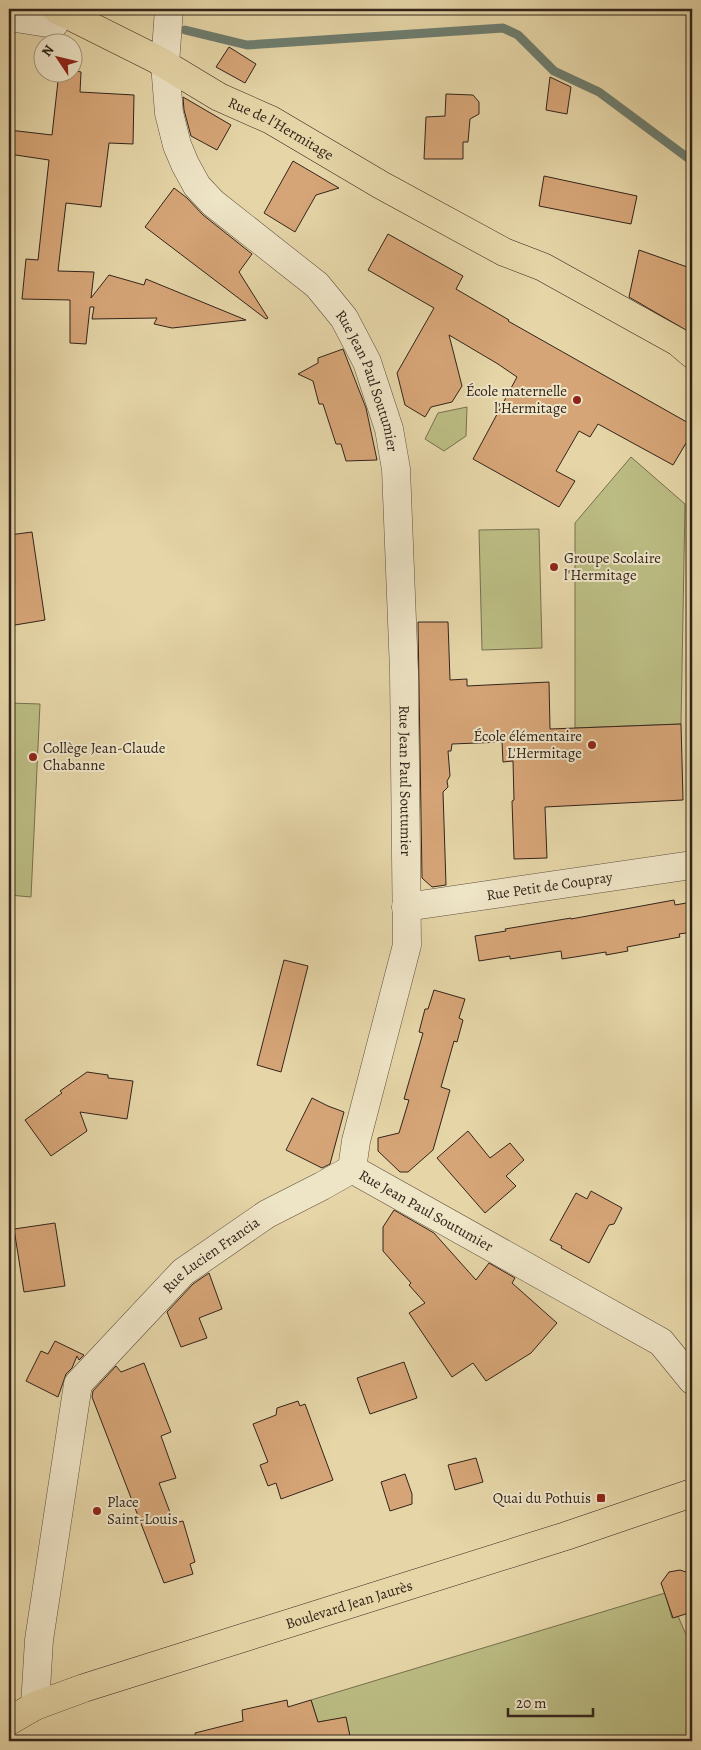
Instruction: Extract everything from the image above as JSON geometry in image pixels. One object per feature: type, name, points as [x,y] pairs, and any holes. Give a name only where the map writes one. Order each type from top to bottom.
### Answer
[{"type":"main road","name":"Rue de l'Hermitage","points":[[59,10],[165,64],[219,97],[271,120],[381,185],[504,252],[543,267],[678,342],[692,354]]},
{"type":"main road","name":"Rue de l'Hermitage","points":[[504,252],[536,280],[670,354],[692,362]]},
{"type":"main road","name":"Boulevard Jean Jaurès","points":[[9,1721],[35,1706],[84,1688],[607,1523],[692,1493]]},
{"type":"street","name":"Rue Jean Paul Soutumier","points":[[169,9],[165,64],[169,114],[177,146],[185,164],[197,186],[213,203],[316,285],[344,318],[368,362],[389,428],[396,469],[404,671],[407,945],[356,1141],[352,1169],[661,1342],[692,1380]]},
{"type":"street","points":[[9,17],[54,24],[59,10]]},
{"type":"street","name":"Rue Petit de Coupray","points":[[406,907],[692,865]]},
{"type":"street","name":"Rue Lucien Francia","points":[[35,1706],[38,1647],[78,1384],[183,1272],[267,1214],[352,1169]]},
{"type":"green space","points":[[467,407],[466,436],[444,451],[425,439],[438,413]]},
{"type":"green space","points":[[631,457],[685,504],[681,724],[575,728],[575,523]]},
{"type":"green space","points":[[539,529],[542,648],[482,650],[479,530]]},
{"type":"green space","points":[[9,703],[40,704],[31,897],[9,895]]},
{"type":"green space","points":[[665,1593],[672,1618],[678,1616],[687,1637],[691,1636],[692,1639],[692,1741],[351,1741],[346,1718],[318,1722],[311,1700]]},
{"type":"building","points":[[229,47],[256,64],[245,83],[216,67]]},
{"type":"building","points":[[550,77],[571,87],[567,114],[546,110]]},
{"type":"building","points":[[58,82],[80,82],[80,92],[134,95],[133,144],[109,143],[101,207],[66,203],[58,271],[94,272],[91,298],[109,275],[144,285],[146,279],[246,320],[172,328],[154,324],[157,318],[92,319],[94,307],[90,307],[86,344],[70,343],[70,300],[22,299],[26,259],[38,260],[49,160],[9,154],[9,130],[52,135]]},
{"type":"building","points":[[446,94],[473,95],[479,102],[479,114],[470,119],[468,142],[463,142],[463,159],[424,159],[426,117],[445,116]]},
{"type":"building","points":[[183,97],[231,125],[217,150],[191,136],[184,110]]},
{"type":"building","points":[[293,161],[339,188],[316,195],[295,232],[264,213]]},
{"type":"building","points":[[544,176],[637,196],[631,224],[539,206]]},
{"type":"building","points":[[174,188],[187,198],[203,215],[252,254],[239,272],[268,318],[266,319],[145,227]]},
{"type":"building","points":[[388,234],[463,276],[456,289],[508,321],[692,425],[692,433],[673,465],[598,424],[590,437],[579,431],[556,471],[575,481],[559,507],[473,459],[517,377],[449,335],[462,386],[452,402],[431,407],[425,417],[405,405],[397,373],[434,308],[368,270]]},
{"type":"building","points":[[639,250],[690,268],[691,333],[629,297]]},
{"type":"building","points":[[343,349],[366,408],[377,460],[346,461],[341,444],[336,444],[323,404],[319,404],[313,381],[298,374],[318,363],[318,358]]},
{"type":"building","points":[[32,532],[45,620],[9,626],[9,535]]},
{"type":"building","points":[[418,622],[448,622],[450,680],[467,679],[467,686],[549,682],[550,729],[681,724],[683,800],[545,807],[547,858],[514,859],[513,761],[503,762],[502,742],[452,744],[451,751],[448,751],[450,776],[447,781],[448,787],[443,792],[446,885],[432,887],[422,878]]},
{"type":"building","points":[[674,900],[675,905],[692,902],[692,932],[679,934],[680,937],[627,947],[628,951],[606,955],[606,952],[562,959],[561,951],[510,959],[510,956],[479,961],[475,936],[506,931],[505,929]]},
{"type":"building","points":[[284,960],[308,966],[281,1072],[257,1065]]},
{"type":"building","points":[[434,990],[465,999],[459,1018],[463,1020],[457,1042],[454,1041],[441,1087],[450,1090],[433,1150],[408,1172],[400,1172],[378,1151],[378,1138],[399,1133],[409,1100],[404,1099],[423,1033],[419,1032],[425,1009],[428,1009]]},
{"type":"building","points":[[87,1072],[108,1075],[108,1078],[133,1081],[127,1119],[80,1112],[87,1131],[51,1156],[25,1120],[62,1093],[60,1091]]},
{"type":"building","points":[[312,1098],[344,1112],[330,1164],[322,1168],[286,1150]]},
{"type":"building","points":[[468,1131],[490,1158],[510,1143],[524,1160],[506,1176],[516,1186],[485,1213],[437,1158]]},
{"type":"building","points":[[591,1191],[622,1208],[614,1224],[609,1225],[589,1263],[550,1240],[576,1193],[587,1199]]},
{"type":"building","points":[[394,1210],[434,1233],[476,1280],[489,1263],[515,1278],[512,1283],[557,1323],[531,1353],[486,1381],[473,1363],[452,1377],[409,1313],[425,1303],[409,1285],[411,1283],[383,1251],[383,1227]]},
{"type":"building","points":[[55,1223],[65,1286],[24,1292],[14,1229]]},
{"type":"building","points":[[209,1273],[222,1309],[199,1318],[207,1338],[181,1347],[167,1312],[193,1284]]},
{"type":"building","points":[[55,1341],[84,1355],[79,1360],[77,1356],[72,1368],[66,1374],[58,1397],[26,1381],[41,1351],[48,1354]]},
{"type":"building","points":[[404,1362],[417,1398],[370,1414],[357,1378]]},
{"type":"building","points":[[144,1363],[171,1432],[161,1436],[176,1478],[159,1483],[174,1523],[183,1521],[195,1562],[190,1564],[193,1574],[164,1583],[92,1397],[93,1391],[116,1366],[121,1372]]},
{"type":"building","points":[[298,1401],[300,1406],[305,1404],[333,1480],[281,1499],[276,1483],[268,1486],[260,1465],[268,1462],[253,1424],[276,1415],[277,1408]]},
{"type":"building","points":[[476,1458],[483,1482],[455,1490],[448,1465]]},
{"type":"building","points":[[405,1474],[412,1494],[412,1504],[390,1511],[381,1482]]},
{"type":"building","points":[[680,1570],[692,1574],[692,1612],[673,1618],[661,1583],[669,1572]]},
{"type":"building","points":[[287,1700],[288,1707],[311,1700],[318,1722],[346,1717],[351,1741],[196,1741],[195,1733],[243,1721],[242,1710]]},
{"type":"waterway","points":[[185,30],[247,45],[503,28],[518,35],[554,71],[599,92],[692,161]]},
{"type":"place","name":"École maternelle l'Hermitage","points":[[577,400]]},
{"type":"place","name":"Groupe Scolaire l'Hermitage","points":[[554,567]]},
{"type":"place","name":"École élémentaire L'Hermitage","points":[[592,745]]},
{"type":"place","name":"Collège Jean-Claude Chabanne","points":[[33,757]]},
{"type":"place","name":"Quai du Pothuis","points":[[601,1498]]},
{"type":"place","name":"Place Saint-Louis","points":[[97,1511]]}]
